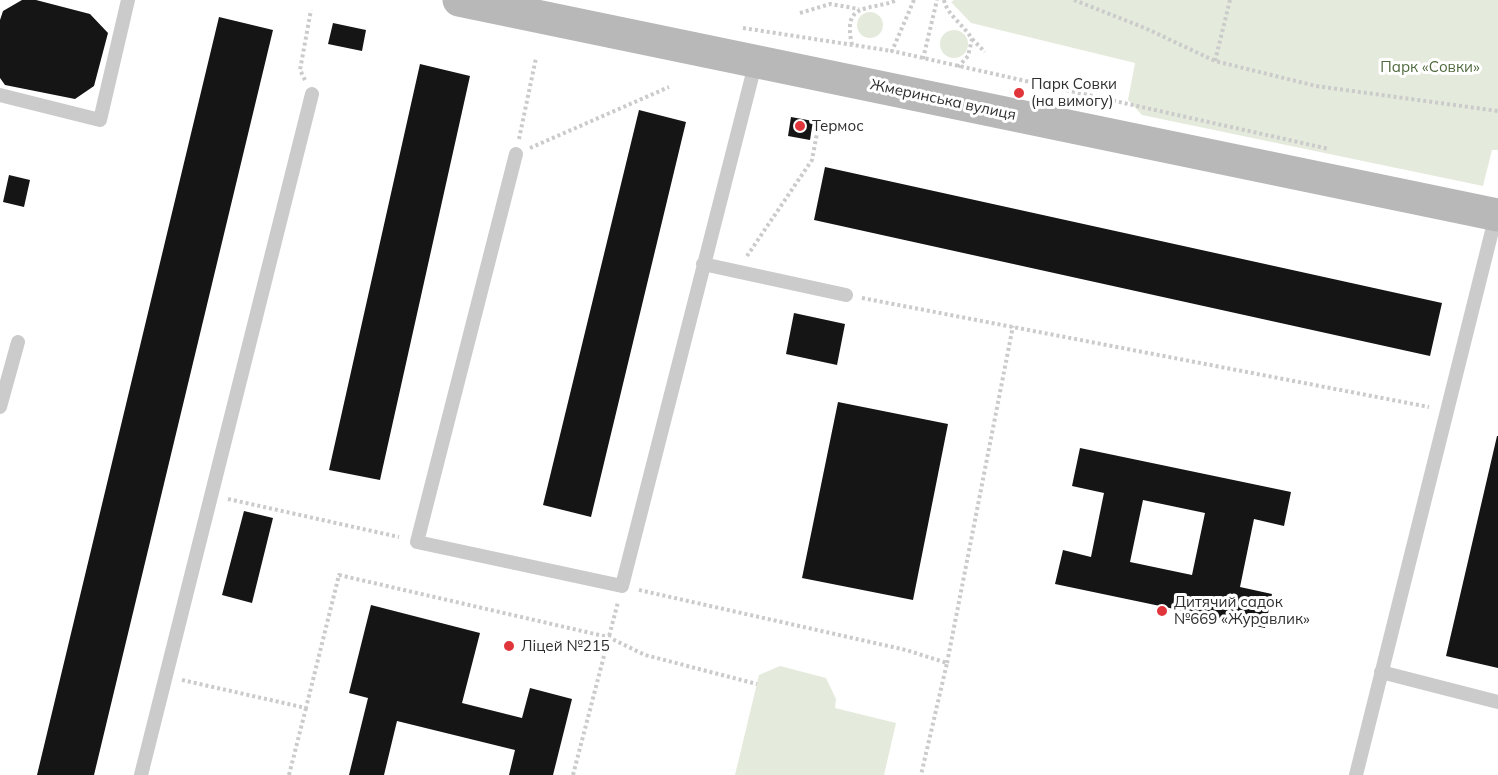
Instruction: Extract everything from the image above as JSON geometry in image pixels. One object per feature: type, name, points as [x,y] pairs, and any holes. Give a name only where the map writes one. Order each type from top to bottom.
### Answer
[{"type":"main road","name":"Жмеринська вулиця","points":[[459,0],[1497,215]]},
{"type":"lane","points":[[0,95],[100,120],[128,0]]},
{"type":"lane","points":[[516,154],[417,542],[622,586],[756,62]]},
{"type":"lane","points":[[141,775],[312,94]]},
{"type":"lane","points":[[1359,775],[1381,672],[1497,215]]},
{"type":"lane","points":[[703,264],[846,295]]},
{"type":"lane","points":[[0,407],[18,342]]},
{"type":"lane","points":[[1381,672],[1498,702]]},
{"type":"path","points":[[800,13],[830,4],[859,9],[897,0]]},
{"type":"path","points":[[892,51],[914,0]]},
{"type":"path","points":[[923,59],[937,0]]},
{"type":"path","points":[[944,0],[946,8],[966,27],[972,39],[985,52]]},
{"type":"path","points":[[1074,0],[1145,28],[1215,61],[1316,86],[1498,111]]},
{"type":"path","points":[[1215,61],[1230,0]]},
{"type":"path","points":[[852,45],[849,30],[852,19],[859,9]]},
{"type":"path","points":[[311,10],[300,70],[312,94]]},
{"type":"path","points":[[735,26],[892,51],[1339,151]]},
{"type":"path","points":[[958,67],[968,56],[972,39]]},
{"type":"path","points":[[516,154],[536,58]]},
{"type":"path","points":[[516,154],[669,87]]},
{"type":"path","points":[[736,272],[812,160],[820,117]]},
{"type":"path","points":[[846,295],[1447,411]]},
{"type":"path","points":[[921,775],[947,663],[1013,326]]},
{"type":"path","points":[[212,496],[417,542]]},
{"type":"path","points":[[289,775],[339,574],[608,637],[645,655],[757,684]]},
{"type":"path","points":[[573,775],[622,586],[906,650],[947,663]]},
{"type":"path","points":[[166,676],[306,708]]},
{"type":"green space","name":"Парк «Совки»","points":[[954,0],[1498,0],[1498,150],[1492,150],[1483,186],[1142,115],[1128,100],[1135,63],[971,23],[951,2]]},
{"type":"green space","points":[[870,12],[880,15],[883,25],[880,35],[870,38],[860,35],[857,25],[860,15]]},
{"type":"green space","points":[[954,30],[964,34],[968,44],[964,54],[954,58],[944,54],[940,44],[944,34]]},
{"type":"green space","points":[[780,666],[826,678],[836,699],[835,708],[896,723],[884,775],[735,775],[759,675]]},
{"type":"building","points":[[22,0],[36,0],[90,14],[108,33],[94,86],[75,99],[5,85],[0,78],[0,20],[3,11]]},
{"type":"building","points":[[219,17],[273,30],[94,775],[37,775]]},
{"type":"building","points":[[333,23],[366,30],[362,51],[328,44]]},
{"type":"building","points":[[420,64],[470,76],[380,480],[329,470]]},
{"type":"building","points":[[639,110],[686,122],[591,517],[543,505]]},
{"type":"building","points":[[791,117],[813,121],[810,140],[788,136]]},
{"type":"building","points":[[825,167],[1442,303],[1430,356],[814,220]]},
{"type":"building","points":[[9,175],[30,180],[24,207],[3,202]]},
{"type":"building","points":[[794,313],[845,324],[837,365],[786,354]]},
{"type":"building","points":[[838,402],[948,424],[913,600],[802,578]]},
{"type":"building","points":[[1498,436],[1498,668],[1446,656]]},
{"type":"building","points":[[1080,448],[1291,492],[1284,526],[1254,519],[1240,587],[1272,594],[1265,628],[1055,584],[1063,550],[1091,557],[1104,493],[1072,486]],"holes":[[[1143,500],[1205,513],[1192,575],[1130,562]]]},
{"type":"building","points":[[244,511],[273,518],[252,603],[222,595]]},
{"type":"building","points":[[371,605],[480,633],[462,703],[522,718],[530,688],[572,699],[553,775],[509,775],[515,750],[397,721],[384,775],[349,775],[368,698],[349,693]]},
{"type":"place","name":"Парк Совки (на вимогу)","points":[[1019,93]]},
{"type":"place","name":"Термос","points":[[800,126]]},
{"type":"place","name":"Дитячий садок №669 «Журавлик»","points":[[1162,611]]},
{"type":"place","name":"Ліцей №215","points":[[509,646]]}]
